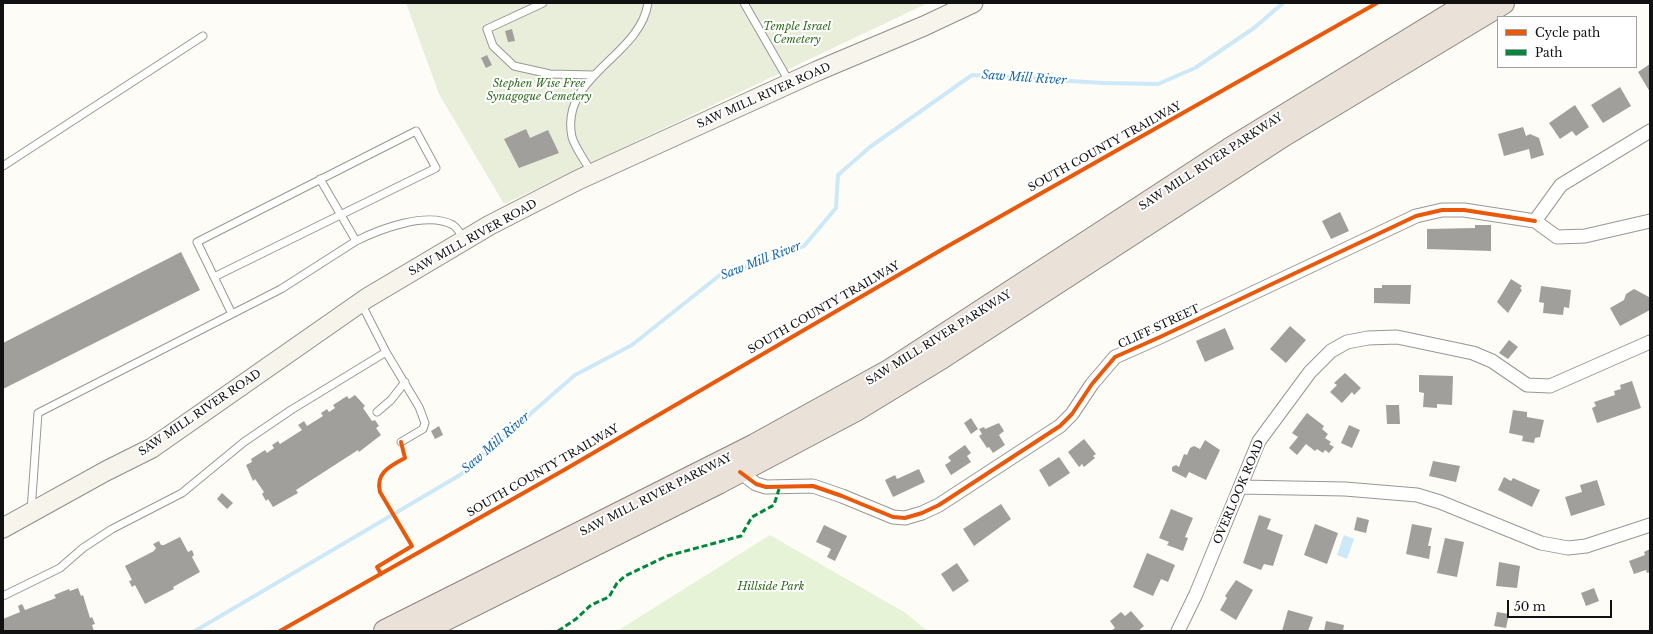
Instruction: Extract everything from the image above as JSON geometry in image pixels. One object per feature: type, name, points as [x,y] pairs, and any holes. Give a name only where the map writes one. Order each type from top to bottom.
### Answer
[{"type":"highway","name":"SAW MILL RIVER PARKWAY","points":[[385,631],[729,459],[850,393],[931,344],[1261,130],[1469,3]]},
{"type":"highway","name":"SAW MILL RIVER PARKWAY","points":[[422,631],[740,472],[854,411],[935,362],[1284,135],[1414,55],[1503,3]]},
{"type":"main road","name":"SAW MILL RIVER ROAD","points":[[3,528],[106,471],[152,448],[361,302],[515,212],[592,174],[973,3]]},
{"type":"street","points":[[1650,131],[1561,185],[1535,221],[1557,237],[1584,236],[1650,221]]},
{"type":"street","name":"CLIFF STREET","points":[[740,472],[756,484],[766,488],[812,486],[842,496],[893,517],[905,518],[922,513],[939,505],[1060,426],[1072,414],[1092,384],[1115,357],[1132,348],[1160,337],[1416,216],[1442,210],[1464,210],[1535,221]]},
{"type":"street","name":"OVERLOOK ROAD","points":[[1179,631],[1196,594],[1259,441],[1310,372],[1331,351],[1347,342],[1368,338],[1396,337],[1473,353],[1492,361],[1527,385],[1541,387],[1550,386],[1650,342]]},
{"type":"street","points":[[1240,487],[1345,489],[1417,495],[1440,502],[1541,543],[1568,548],[1586,546],[1650,525]]},
{"type":"lane","points":[[543,3],[487,29],[493,46],[514,66],[550,74],[593,75]]},
{"type":"lane","points":[[592,174],[572,138],[571,111],[582,90],[593,75],[629,42],[646,12],[648,3]]},
{"type":"lane","points":[[744,3],[790,84]]},
{"type":"lane","points":[[3,166],[202,36]]},
{"type":"lane","points":[[214,277],[436,168],[416,131],[197,242],[214,277],[232,314]]},
{"type":"lane","points":[[320,179],[356,241]]},
{"type":"lane","points":[[31,513],[38,413],[281,289],[356,241],[375,232],[421,221],[443,221],[455,226],[465,240]]},
{"type":"lane","points":[[361,302],[386,352],[419,407],[425,424],[423,429],[401,442]]},
{"type":"lane","points":[[3,596],[60,568],[83,548],[112,529],[182,493],[244,442],[291,410],[386,352]]},
{"type":"lane","points":[[377,412],[391,400],[405,382]]},
{"type":"green space","name":"Stephen Wise Free Synagogue Cemetery","points":[[406,3],[928,3],[504,204],[439,94]]},
{"type":"green space","name":"Hillside Park","points":[[770,535],[904,612],[928,631],[617,631]]},
{"type":"water","points":[[1344,535],[1354,539],[1347,559],[1337,555]]},
{"type":"building","points":[[512,29],[515,41],[508,42],[505,31]]},
{"type":"building","points":[[487,55],[492,65],[486,68],[481,58]]},
{"type":"building","points":[[1650,64],[1650,92],[1638,72]]},
{"type":"building","points":[[1620,87],[1631,106],[1603,123],[1591,105]]},
{"type":"building","points":[[1575,105],[1589,127],[1576,136],[1572,131],[1560,139],[1549,123]]},
{"type":"building","points":[[1523,127],[1526,136],[1530,134],[1539,138],[1544,155],[1531,159],[1529,149],[1504,156],[1498,134]]},
{"type":"building","points":[[526,129],[530,138],[548,130],[559,153],[519,168],[504,139]]},
{"type":"building","points":[[1340,212],[1349,231],[1331,239],[1322,221]]},
{"type":"building","points":[[1475,225],[1491,225],[1491,251],[1427,249],[1427,229],[1475,228]]},
{"type":"building","points":[[181,252],[200,290],[3,389],[3,343]]},
{"type":"building","points":[[1511,279],[1522,286],[1520,288],[1522,290],[1508,313],[1497,302]]},
{"type":"building","points":[[1382,285],[1411,285],[1410,304],[1374,303],[1374,288],[1382,288]]},
{"type":"building","points":[[1541,286],[1571,290],[1569,308],[1564,307],[1563,315],[1543,313],[1544,303],[1539,302]]},
{"type":"building","points":[[1634,289],[1649,297],[1650,310],[1620,326],[1610,308],[1624,300],[1626,294]]},
{"type":"building","points":[[1290,326],[1306,340],[1286,363],[1270,349]]},
{"type":"building","points":[[1225,328],[1234,349],[1205,362],[1196,341]]},
{"type":"building","points":[[1509,340],[1518,347],[1508,359],[1499,353]]},
{"type":"building","points":[[1345,373],[1361,388],[1354,395],[1352,392],[1342,403],[1330,392],[1337,385],[1334,383]]},
{"type":"building","points":[[1419,375],[1453,376],[1452,405],[1437,404],[1437,408],[1423,407],[1424,393],[1419,392]]},
{"type":"building","points":[[1632,381],[1641,408],[1597,423],[1592,408],[1596,406],[1594,402],[1615,395],[1614,391],[1621,389],[1620,385]]},
{"type":"building","points":[[355,395],[365,406],[363,408],[372,421],[375,420],[379,426],[376,428],[381,435],[359,452],[358,450],[296,490],[298,493],[273,507],[268,499],[266,501],[262,494],[264,492],[255,479],[253,481],[246,465],[252,462],[251,459],[265,450],[267,453],[274,448],[272,445],[278,441],[280,444],[302,430],[298,425],[304,421],[307,426],[323,416],[321,413],[327,409],[329,412],[335,408],[333,405],[347,396],[349,399]]},
{"type":"building","points":[[1386,405],[1399,405],[1400,424],[1387,424]]},
{"type":"building","points":[[1513,410],[1527,412],[1527,417],[1544,420],[1540,437],[1535,438],[1534,443],[1522,441],[1523,436],[1509,433]]},
{"type":"building","points":[[1307,413],[1324,426],[1322,429],[1328,434],[1325,438],[1331,442],[1329,444],[1334,447],[1329,453],[1325,450],[1323,453],[1317,449],[1315,451],[1306,444],[1297,455],[1289,448],[1298,437],[1292,433]]},
{"type":"building","points":[[971,418],[978,429],[971,434],[964,423]]},
{"type":"building","points":[[999,423],[1004,431],[999,435],[1005,445],[993,453],[989,447],[987,448],[979,436],[982,434],[979,429],[984,427],[985,429]]},
{"type":"building","points":[[1349,425],[1360,430],[1352,448],[1341,443]]},
{"type":"building","points":[[439,426],[443,435],[435,439],[431,431]]},
{"type":"building","points":[[1084,439],[1096,454],[1093,456],[1095,458],[1084,467],[1082,464],[1079,467],[1068,452]]},
{"type":"building","points":[[1205,440],[1220,450],[1206,480],[1189,472],[1186,478],[1172,471],[1172,467],[1176,465],[1179,467],[1184,454],[1187,455],[1190,448],[1194,446],[1200,449]]},
{"type":"building","points":[[965,445],[971,453],[967,456],[971,462],[951,475],[945,465],[951,461],[948,457]]},
{"type":"building","points":[[1059,457],[1070,473],[1049,487],[1039,470]]},
{"type":"building","points":[[1433,461],[1460,466],[1456,482],[1429,476]]},
{"type":"building","points":[[919,469],[925,482],[893,497],[885,480],[895,475],[897,479]]},
{"type":"building","points":[[1504,477],[1511,481],[1513,478],[1540,490],[1532,507],[1498,490]]},
{"type":"building","points":[[1597,480],[1605,505],[1571,516],[1565,497],[1582,492],[1580,485]]},
{"type":"building","points":[[222,493],[233,503],[227,509],[217,499]]},
{"type":"building","points":[[1001,504],[1011,519],[974,546],[963,529]]},
{"type":"building","points":[[1171,509],[1193,518],[1185,537],[1188,538],[1183,551],[1167,545],[1169,542],[1159,538]]},
{"type":"building","points":[[1259,515],[1271,519],[1267,529],[1283,535],[1273,566],[1264,564],[1261,570],[1243,563]]},
{"type":"building","points":[[1357,517],[1369,520],[1366,533],[1354,530]]},
{"type":"building","points":[[1315,524],[1338,533],[1327,564],[1304,555]]},
{"type":"building","points":[[1412,524],[1432,528],[1428,546],[1431,546],[1429,559],[1406,554]]},
{"type":"building","points":[[824,525],[847,536],[835,561],[827,557],[831,549],[816,542]]},
{"type":"building","points":[[180,537],[188,552],[192,550],[194,555],[192,557],[200,572],[173,587],[174,589],[145,604],[135,585],[132,587],[129,581],[132,580],[125,566],[154,551],[156,548],[153,544],[159,541],[161,545],[164,545]]},
{"type":"building","points":[[1445,538],[1464,542],[1457,577],[1437,573]]},
{"type":"building","points":[[1650,549],[1650,572],[1647,573],[1646,570],[1634,574],[1629,561],[1645,555],[1644,552]]},
{"type":"building","points":[[1147,553],[1175,565],[1168,582],[1161,579],[1153,596],[1133,587]]},
{"type":"building","points":[[1499,562],[1520,566],[1517,588],[1496,586]]},
{"type":"building","points":[[957,563],[969,581],[953,592],[941,574]]},
{"type":"building","points":[[1236,580],[1253,590],[1236,620],[1220,610],[1227,598],[1225,596]]},
{"type":"building","points":[[78,588],[81,596],[83,595],[90,618],[92,617],[95,624],[92,625],[94,631],[3,631],[3,619],[20,612],[18,606],[22,604],[25,610],[56,598],[54,595],[69,589],[70,591]]},
{"type":"building","points":[[1594,588],[1599,601],[1586,606],[1581,593]]},
{"type":"building","points":[[1288,610],[1313,617],[1308,631],[1282,631]]},
{"type":"building","points":[[1131,611],[1144,626],[1138,631],[1111,631],[1115,628],[1110,621],[1121,612],[1125,616]]},
{"type":"building","points":[[1497,612],[1509,614],[1506,628],[1494,626]]},
{"type":"building","points":[[1326,621],[1344,625],[1343,631],[1324,631]]},
{"type":"waterway","name":"Saw Mill River","points":[[195,631],[460,475],[575,375],[632,345],[720,275],[766,261],[804,246],[836,208],[838,175],[870,147],[972,75],[1103,83],[1158,84],[1195,68],[1254,28],[1283,3]]},
{"type":"marked path","points":[[558,631],[576,619],[591,605],[609,597],[617,583],[625,576],[667,556],[741,536],[752,517],[774,505],[779,489]]},
{"type":"cycle path","name":"SOUTH COUNTY TRAILWAY","points":[[280,631],[564,470],[948,246],[1377,3]]},
{"type":"cycle path","points":[[740,472],[756,484],[766,487],[813,486],[893,517],[905,518],[922,513],[939,505],[1060,426],[1072,414],[1092,384],[1115,357],[1416,216],[1442,210],[1464,210],[1535,221]]},
{"type":"cycle path","points":[[381,574],[377,567],[412,546],[380,492],[379,485],[385,471],[405,458],[401,442]]},
{"type":"park label","name":"Temple Israel Cemetery","points":[[797,33]]}]
